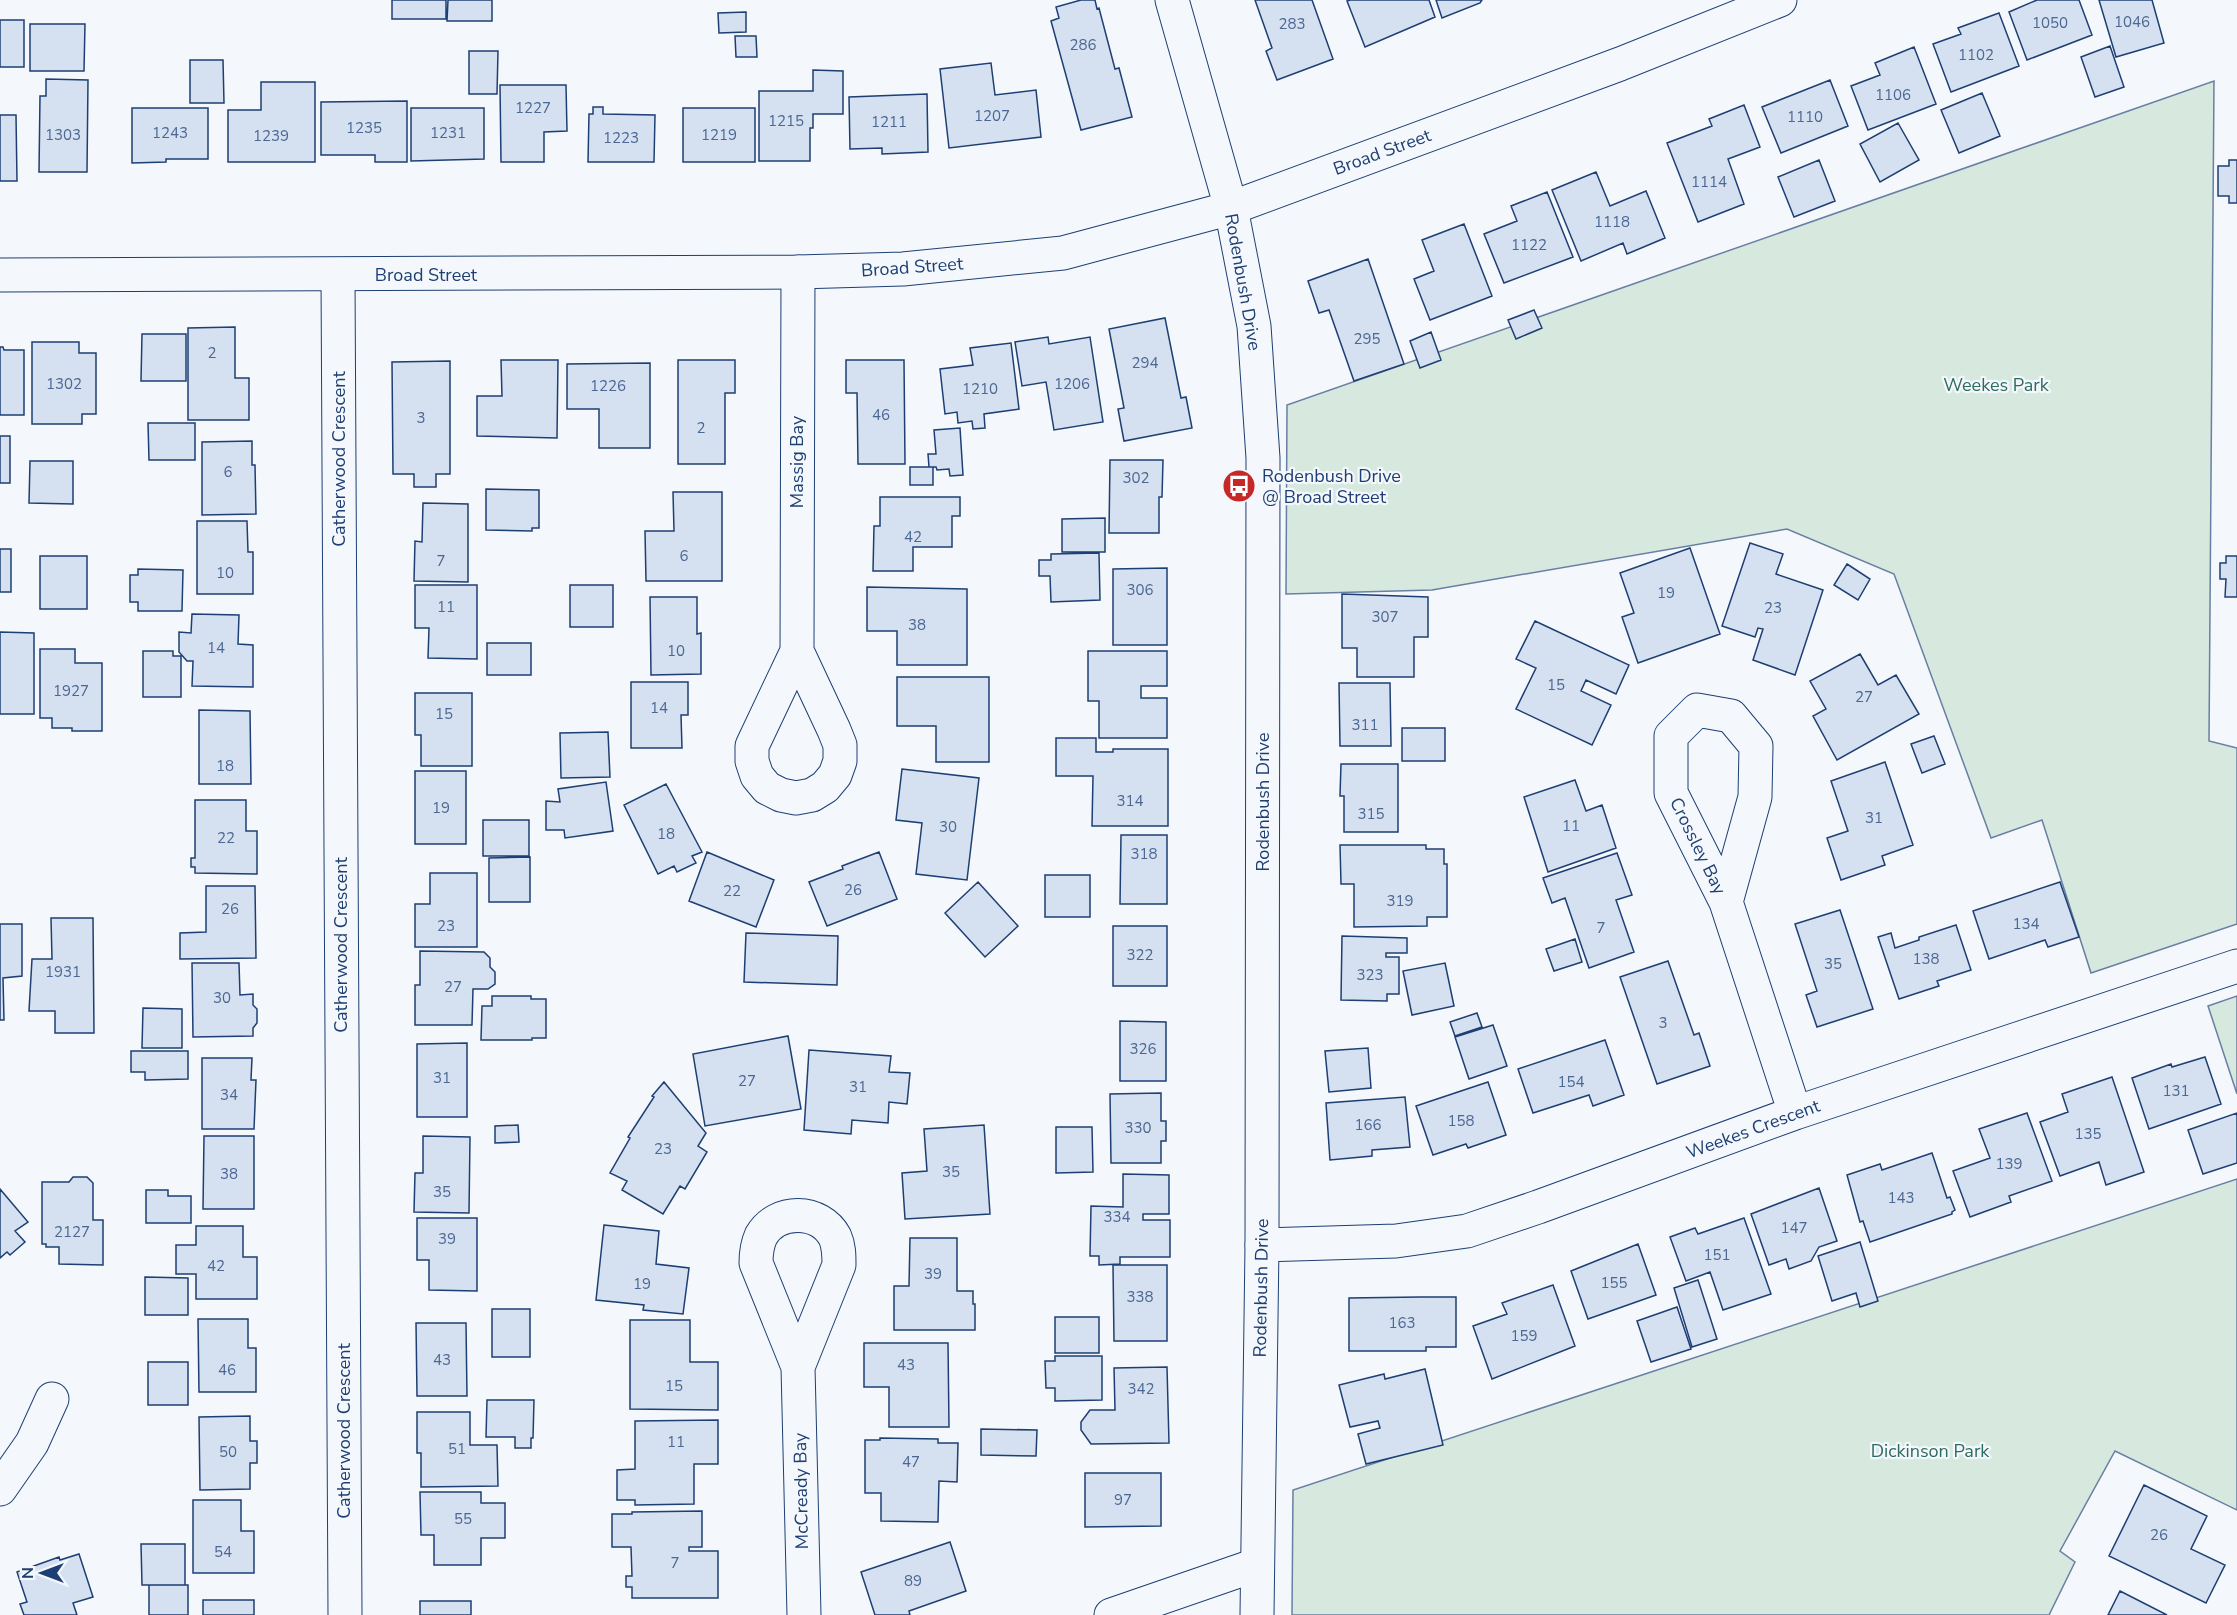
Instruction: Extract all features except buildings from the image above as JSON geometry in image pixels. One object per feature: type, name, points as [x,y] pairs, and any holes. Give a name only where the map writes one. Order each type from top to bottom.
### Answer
[{"type":"street","name":"Rodenbush Drive","points":[[1172,0],[1231,208],[1254,326],[1263,458],[1262,1245],[1257,1615]]},
{"type":"street","name":"Broad Street","points":[[0,275],[338,276],[798,273],[903,269],[1063,253],[1231,208],[1620,64],[1780,0]]},
{"type":"street","name":"Massig Bay","points":[[797,651],[798,273]]},
{"type":"street","name":"Catherwood Crescent","points":[[338,276],[345,1615]]},
{"type":"street","name":"Crossley Bay","points":[[1726,902],[1755,797],[1756,746],[1731,716],[1696,710],[1671,736],[1671,793],[1726,902],[1795,1113]]},
{"type":"street","name":"Weekes Crescent","points":[[1262,1245],[1396,1241],[1467,1231],[1795,1113],[2237,966]]},
{"type":"street","name":"McCready Bay","points":[[798,1367],[804,1615]]},
{"type":"street","points":[[0,1489],[32,1443],[52,1399]]},
{"type":"street","points":[[1111,1615],[1256,1565]]},
{"type":"green space","name":"Weekes Park","points":[[2214,81],[2209,741],[2237,748],[2237,924],[2091,973],[2042,820],[1991,838],[1894,574],[1787,529],[1432,590],[1286,594],[1287,405]]},
{"type":"green space","points":[[2237,996],[2237,1094],[2208,1006]]},
{"type":"green space","name":"Dickinson Park","points":[[2237,1179],[2237,1510],[2115,1451],[2060,1551],[2075,1562],[2049,1615],[1292,1615],[1293,1490]]},
{"type":"place","name":"Rodenbush Drive @ Broad Street","points":[[1239,486]]}]
